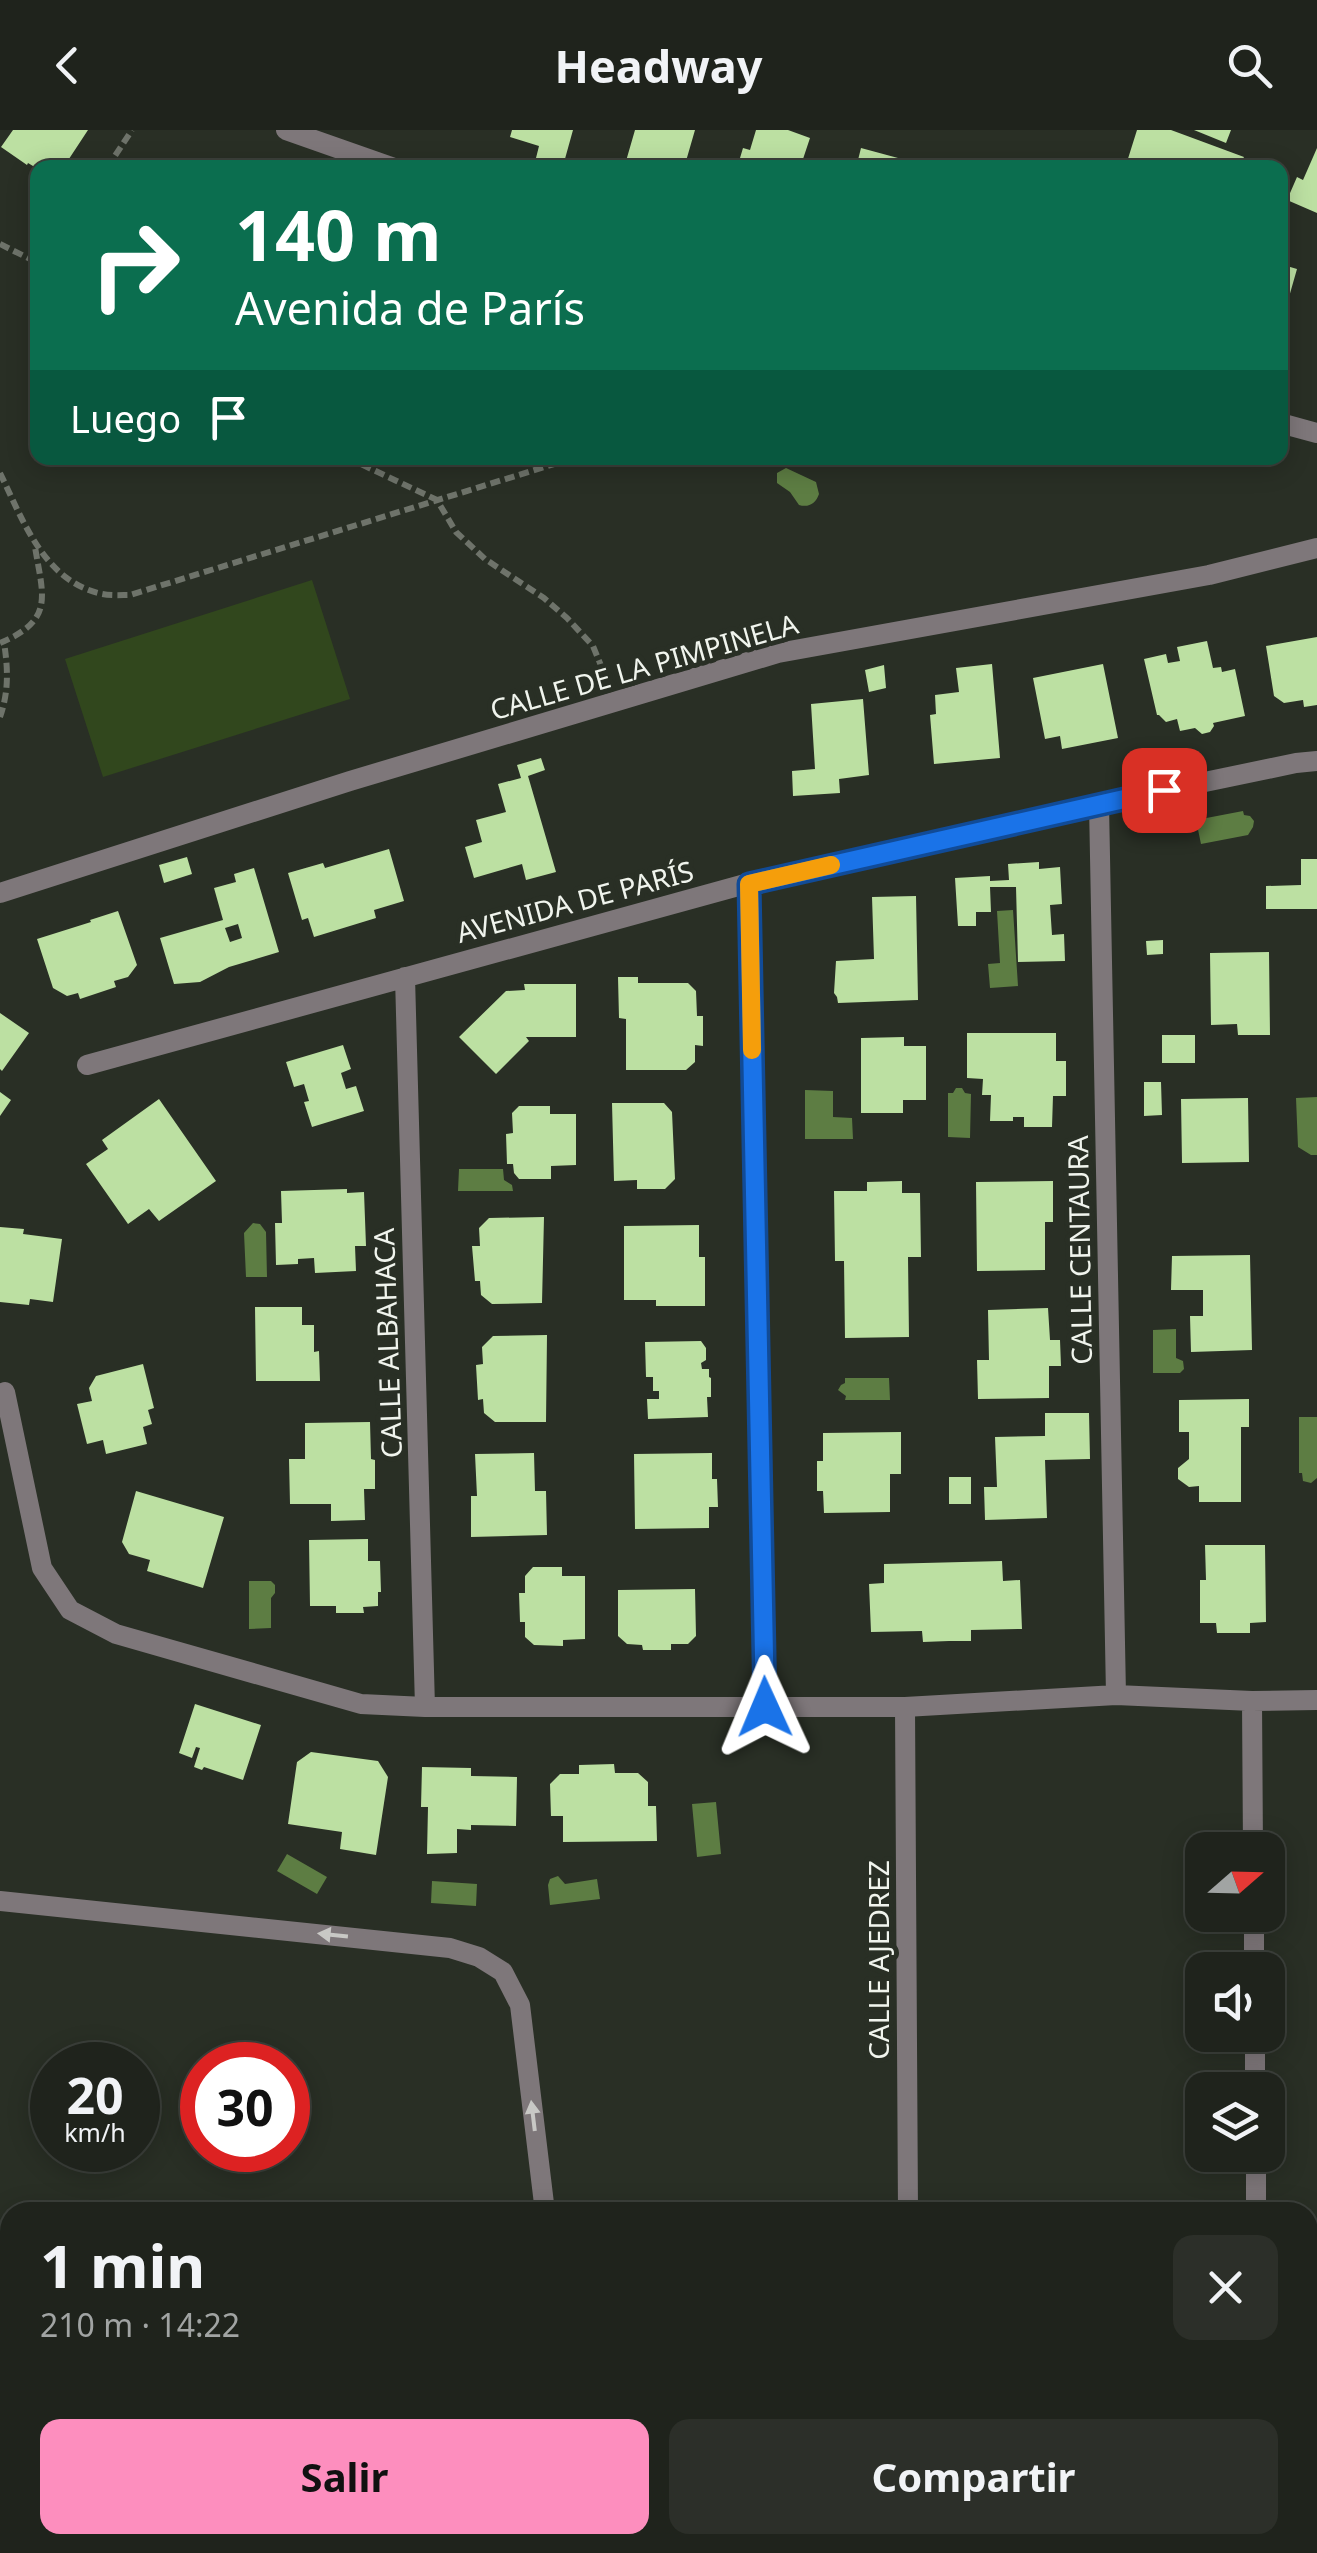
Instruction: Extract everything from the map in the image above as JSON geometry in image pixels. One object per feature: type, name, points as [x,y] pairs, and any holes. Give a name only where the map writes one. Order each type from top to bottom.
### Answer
[{"type":"street","points":[[286,130],[371,160]]},
{"type":"street","points":[[1288,426],[1317,433]]},
{"type":"street","name":"CALLE DE LA PIMPINELA","points":[[0,893],[350,780],[778,654],[1209,575],[1317,548]]},
{"type":"street","name":"AVENIDA DE PARÍS","points":[[87,1065],[749,884],[1098,804],[1317,762]]},
{"type":"street","name":"CALLE CENTAURA","points":[[1098,804],[1116,1695]]},
{"type":"street","points":[[749,884],[765,1707]]},
{"type":"street","name":"CALLE ALBAHACA","points":[[405,977],[426,1707]]},
{"type":"street","points":[[6,1392],[42,1568],[70,1610],[116,1634],[361,1704],[904,1707],[1116,1695],[1252,1702],[1317,1700]]},
{"type":"street","points":[[1252,1702],[1253,1832]]},
{"type":"street","name":"CALLE AJEDREZ","points":[[904,1707],[908,2202]]},
{"type":"street","points":[[0,1901],[450,1948],[479,1957],[502,1972],[520,2005],[544,2202]]},
{"type":"street","points":[[1256,2172],[1256,2202]]},
{"type":"path","points":[[112,160],[132,130]]},
{"type":"path","points":[[0,244],[30,259]]},
{"type":"path","points":[[363,465],[436,500],[456,532],[485,559],[544,598],[593,646],[617,701]]},
{"type":"path","points":[[0,473],[34,541],[63,574],[99,594],[130,595],[551,465]]},
{"type":"path","points":[[0,717],[7,696],[8,667],[2,642],[38,616],[44,601],[34,541]]},
{"type":"shaded area","points":[[786,468],[816,482],[819,494],[814,502],[799,505],[777,483],[777,473]]},
{"type":"shaded area","points":[[312,580],[350,699],[103,777],[65,659]]},
{"type":"shaded area","points":[[1243,811],[1254,821],[1248,835],[1201,844],[1196,820]]},
{"type":"shaded area","points":[[1013,910],[1018,986],[990,988],[988,964],[1000,963],[997,911]]},
{"type":"shaded area","points":[[956,1088],[971,1094],[970,1138],[948,1137],[948,1093]]},
{"type":"shaded area","points":[[805,1090],[833,1091],[833,1117],[852,1118],[853,1139],[805,1139]]},
{"type":"shaded area","points":[[1317,1097],[1317,1155],[1311,1155],[1298,1147],[1296,1098]]},
{"type":"shaded area","points":[[459,1169],[503,1169],[504,1180],[512,1185],[513,1191],[458,1191]]},
{"type":"shaded area","points":[[253,1223],[260,1224],[266,1232],[267,1277],[246,1277],[244,1233]]},
{"type":"shaded area","points":[[1176,1329],[1176,1358],[1183,1361],[1184,1369],[1180,1373],[1153,1373],[1153,1330]]},
{"type":"shaded area","points":[[845,1378],[889,1378],[890,1400],[845,1400],[846,1396],[838,1390]]},
{"type":"shaded area","points":[[1299,1417],[1317,1417],[1317,1478],[1311,1483],[1303,1481],[1299,1473]]},
{"type":"shaded area","points":[[249,1581],[271,1581],[275,1585],[271,1628],[249,1629]]},
{"type":"shaded area","points":[[716,1802],[721,1854],[697,1857],[692,1804]]},
{"type":"shaded area","points":[[287,1854],[327,1877],[317,1894],[277,1871]]},
{"type":"shaded area","points":[[558,1876],[565,1884],[597,1879],[600,1899],[550,1905],[548,1885],[550,1879]]},
{"type":"shaded area","points":[[432,1881],[477,1884],[476,1906],[431,1903]]},
{"type":"building","points":[[13,130],[88,130],[68,160],[30,160],[27,165],[1,147]]},
{"type":"building","points":[[512,130],[573,130],[565,160],[536,158],[539,146],[510,137]]},
{"type":"building","points":[[635,130],[695,130],[686,160],[626,160]]},
{"type":"building","points":[[756,130],[788,130],[810,138],[803,160],[739,160],[743,148],[750,150]]},
{"type":"building","points":[[1137,130],[1171,130],[1244,157],[1242,160],[1128,160]]},
{"type":"building","points":[[1194,130],[1231,130],[1226,143]]},
{"type":"building","points":[[861,148],[898,158],[897,160],[858,160]]},
{"type":"building","points":[[1317,148],[1317,213],[1288,200],[1297,177],[1303,180]]},
{"type":"building","points":[[1288,266],[1297,269],[1288,300]]},
{"type":"building","points":[[1317,637],[1317,705],[1304,707],[1303,700],[1284,703],[1274,696],[1266,646]]},
{"type":"building","points":[[1207,641],[1213,668],[1221,667],[1222,672],[1235,669],[1245,716],[1213,723],[1210,732],[1202,734],[1195,728],[1180,731],[1177,719],[1166,722],[1157,715],[1144,659],[1166,654],[1168,663],[1180,661],[1177,647]]},
{"type":"building","points":[[992,664],[1000,758],[934,764],[930,715],[936,714],[935,695],[959,692],[956,668]]},
{"type":"building","points":[[1103,664],[1118,738],[1062,749],[1060,736],[1045,739],[1033,678]]},
{"type":"building","points":[[884,665],[886,688],[869,692],[865,670]]},
{"type":"building","points":[[863,699],[869,775],[839,779],[840,793],[793,796],[792,771],[815,769],[811,704]]},
{"type":"building","points":[[541,758],[545,770],[528,776],[556,872],[526,880],[522,864],[474,878],[465,847],[482,842],[476,820],[506,812],[498,784],[521,778],[517,765]]},
{"type":"building","points":[[389,849],[404,901],[374,910],[376,918],[314,937],[308,918],[302,920],[288,873],[323,863],[325,868]]},
{"type":"building","points":[[187,857],[192,874],[164,883],[159,865]]},
{"type":"building","points":[[1301,859],[1317,859],[1317,909],[1266,909],[1266,886],[1301,885]]},
{"type":"building","points":[[1039,862],[1039,869],[1060,867],[1062,904],[1050,905],[1052,935],[1064,934],[1065,961],[1018,962],[1016,887],[990,887],[991,912],[976,912],[976,926],[958,926],[955,878],[990,876],[990,881],[1009,880],[1008,864]]},
{"type":"building","points":[[254,868],[279,952],[229,967],[200,982],[174,984],[160,938],[223,920],[214,888],[236,882],[234,874]],"holes":[[[238,924],[242,938],[230,942],[225,928]]]},
{"type":"building","points":[[916,896],[918,1000],[838,1003],[834,993],[836,961],[874,959],[872,897]]},
{"type":"building","points":[[118,911],[137,965],[128,977],[114,981],[116,987],[80,999],[78,993],[67,996],[53,988],[37,939]]},
{"type":"building","points":[[1163,940],[1163,954],[1147,955],[1146,941]]},
{"type":"building","points":[[1269,952],[1270,1035],[1238,1035],[1237,1024],[1211,1025],[1210,953]]},
{"type":"building","points":[[618,977],[638,977],[638,983],[688,983],[696,991],[697,1016],[703,1016],[703,1046],[695,1045],[695,1062],[686,1070],[626,1070],[626,1019],[619,1018]]},
{"type":"building","points":[[524,984],[576,984],[576,1037],[526,1037],[529,1041],[496,1074],[459,1037],[506,991],[525,990]]},
{"type":"building","points":[[0,1013],[29,1033],[2,1071],[0,1069]]},
{"type":"building","points":[[967,1033],[1056,1033],[1056,1061],[1066,1061],[1066,1096],[1053,1096],[1052,1127],[1024,1127],[1024,1117],[990,1121],[991,1095],[982,1095],[983,1079],[967,1078]]},
{"type":"building","points":[[1162,1035],[1195,1035],[1195,1063],[1162,1063]]},
{"type":"building","points":[[904,1037],[904,1046],[926,1046],[926,1100],[903,1100],[903,1113],[861,1113],[861,1038]]},
{"type":"building","points":[[343,1045],[351,1069],[341,1073],[346,1089],[356,1086],[364,1111],[312,1127],[304,1102],[309,1101],[304,1084],[294,1087],[286,1062]]},
{"type":"building","points":[[1144,1082],[1161,1082],[1162,1115],[1144,1116]]},
{"type":"building","points":[[0,1092],[11,1100],[0,1116]]},
{"type":"building","points":[[1248,1098],[1249,1162],[1182,1163],[1181,1099]]},
{"type":"building","points":[[159,1099],[216,1181],[159,1221],[149,1209],[128,1224],[86,1164],[108,1149],[102,1140]]},
{"type":"building","points":[[612,1103],[664,1103],[672,1112],[675,1179],[665,1189],[637,1189],[637,1180],[614,1181]]},
{"type":"building","points":[[519,1106],[550,1106],[550,1114],[576,1114],[576,1165],[551,1166],[551,1179],[519,1179],[513,1164],[507,1164],[506,1134],[513,1133],[512,1113]]},
{"type":"building","points":[[902,1181],[902,1193],[920,1193],[921,1257],[908,1257],[909,1337],[845,1338],[844,1261],[835,1261],[834,1191],[867,1191],[867,1182]]},
{"type":"building","points":[[1053,1181],[1053,1222],[1045,1222],[1045,1270],[977,1271],[976,1182]]},
{"type":"building","points":[[347,1189],[347,1193],[364,1192],[366,1246],[355,1246],[356,1271],[315,1273],[314,1258],[298,1259],[298,1264],[276,1265],[275,1223],[282,1223],[281,1191]]},
{"type":"building","points":[[544,1217],[542,1303],[492,1304],[481,1295],[480,1281],[475,1281],[472,1246],[480,1246],[479,1228],[489,1218]]},
{"type":"building","points":[[699,1225],[699,1257],[705,1257],[705,1306],[656,1306],[656,1300],[624,1300],[624,1226]]},
{"type":"building","points":[[0,1227],[62,1239],[53,1302],[0,1302]]},
{"type":"building","points":[[1250,1255],[1252,1350],[1191,1352],[1190,1316],[1203,1316],[1203,1290],[1171,1290],[1172,1256]]},
{"type":"building","points":[[255,1307],[302,1307],[302,1325],[314,1325],[320,1381],[256,1381]]},
{"type":"building","points":[[1048,1308],[1050,1340],[1060,1340],[1061,1366],[1049,1366],[1049,1398],[978,1399],[977,1360],[989,1360],[988,1310]]},
{"type":"building","points":[[547,1335],[546,1422],[495,1422],[484,1413],[483,1399],[478,1400],[476,1365],[483,1364],[482,1347],[493,1336]]},
{"type":"building","points":[[701,1341],[706,1348],[702,1369],[709,1369],[711,1378],[708,1417],[648,1419],[647,1399],[659,1399],[659,1391],[653,1391],[653,1377],[646,1377],[645,1342]]},
{"type":"building","points":[[143,1364],[154,1408],[148,1410],[152,1424],[143,1427],[147,1444],[106,1454],[103,1440],[87,1444],[77,1404],[92,1401],[89,1388],[96,1376]]},
{"type":"building","points":[[1249,1399],[1249,1427],[1241,1427],[1241,1502],[1199,1502],[1199,1486],[1189,1487],[1178,1479],[1178,1468],[1189,1459],[1189,1432],[1179,1432],[1179,1400]]},
{"type":"building","points":[[1045,1413],[1089,1413],[1090,1459],[1045,1460],[1047,1518],[985,1520],[984,1487],[997,1487],[995,1437],[1045,1436]]},
{"type":"building","points":[[370,1422],[375,1489],[364,1489],[365,1520],[331,1521],[331,1504],[290,1504],[289,1459],[305,1459],[305,1423]]},
{"type":"building","points":[[901,1432],[901,1474],[890,1474],[890,1512],[824,1513],[823,1491],[817,1491],[817,1461],[823,1461],[823,1433]]},
{"type":"building","points":[[534,1453],[535,1491],[546,1491],[547,1535],[471,1537],[471,1496],[477,1496],[475,1454]]},
{"type":"building","points":[[712,1453],[718,1507],[709,1507],[709,1528],[635,1529],[634,1454]]},
{"type":"building","points":[[949,1477],[971,1477],[971,1504],[949,1504]]},
{"type":"building","points":[[136,1491],[224,1517],[203,1588],[147,1571],[150,1560],[129,1554],[122,1542]]},
{"type":"building","points":[[368,1539],[368,1561],[380,1561],[378,1606],[363,1607],[364,1613],[336,1613],[336,1606],[310,1606],[309,1540]]},
{"type":"building","points":[[1205,1545],[1265,1545],[1266,1622],[1250,1623],[1250,1633],[1217,1633],[1216,1623],[1200,1623],[1200,1580],[1206,1580]]},
{"type":"building","points":[[1002,1561],[1003,1581],[1020,1580],[1022,1629],[971,1630],[971,1641],[923,1642],[922,1631],[871,1632],[869,1584],[884,1583],[884,1564]]},
{"type":"building","points":[[533,1567],[562,1567],[562,1576],[585,1576],[585,1639],[563,1640],[563,1646],[534,1645],[525,1637],[519,1593],[525,1593],[525,1576]]},
{"type":"building","points":[[695,1589],[696,1636],[688,1644],[671,1644],[671,1650],[643,1650],[642,1645],[627,1644],[618,1636],[618,1590]]},
{"type":"building","points":[[195,1704],[261,1725],[243,1780],[194,1767],[200,1748],[196,1747],[192,1758],[179,1753]]},
{"type":"building","points":[[311,1752],[378,1761],[388,1777],[376,1855],[340,1849],[342,1832],[288,1824],[297,1762]]},
{"type":"building","points":[[614,1764],[615,1773],[638,1773],[648,1782],[648,1806],[656,1806],[657,1841],[563,1842],[563,1816],[551,1816],[550,1784],[560,1774],[579,1774],[579,1765]]},
{"type":"building","points":[[422,1767],[471,1768],[471,1776],[517,1777],[516,1826],[471,1825],[471,1830],[457,1829],[457,1853],[427,1854],[428,1807],[421,1807]]},
{"type":"slow traffic","points":[[752,1050],[749,884],[831,865]]},
{"type":"route","points":[[765,1707],[749,884],[1164,790]]}]
